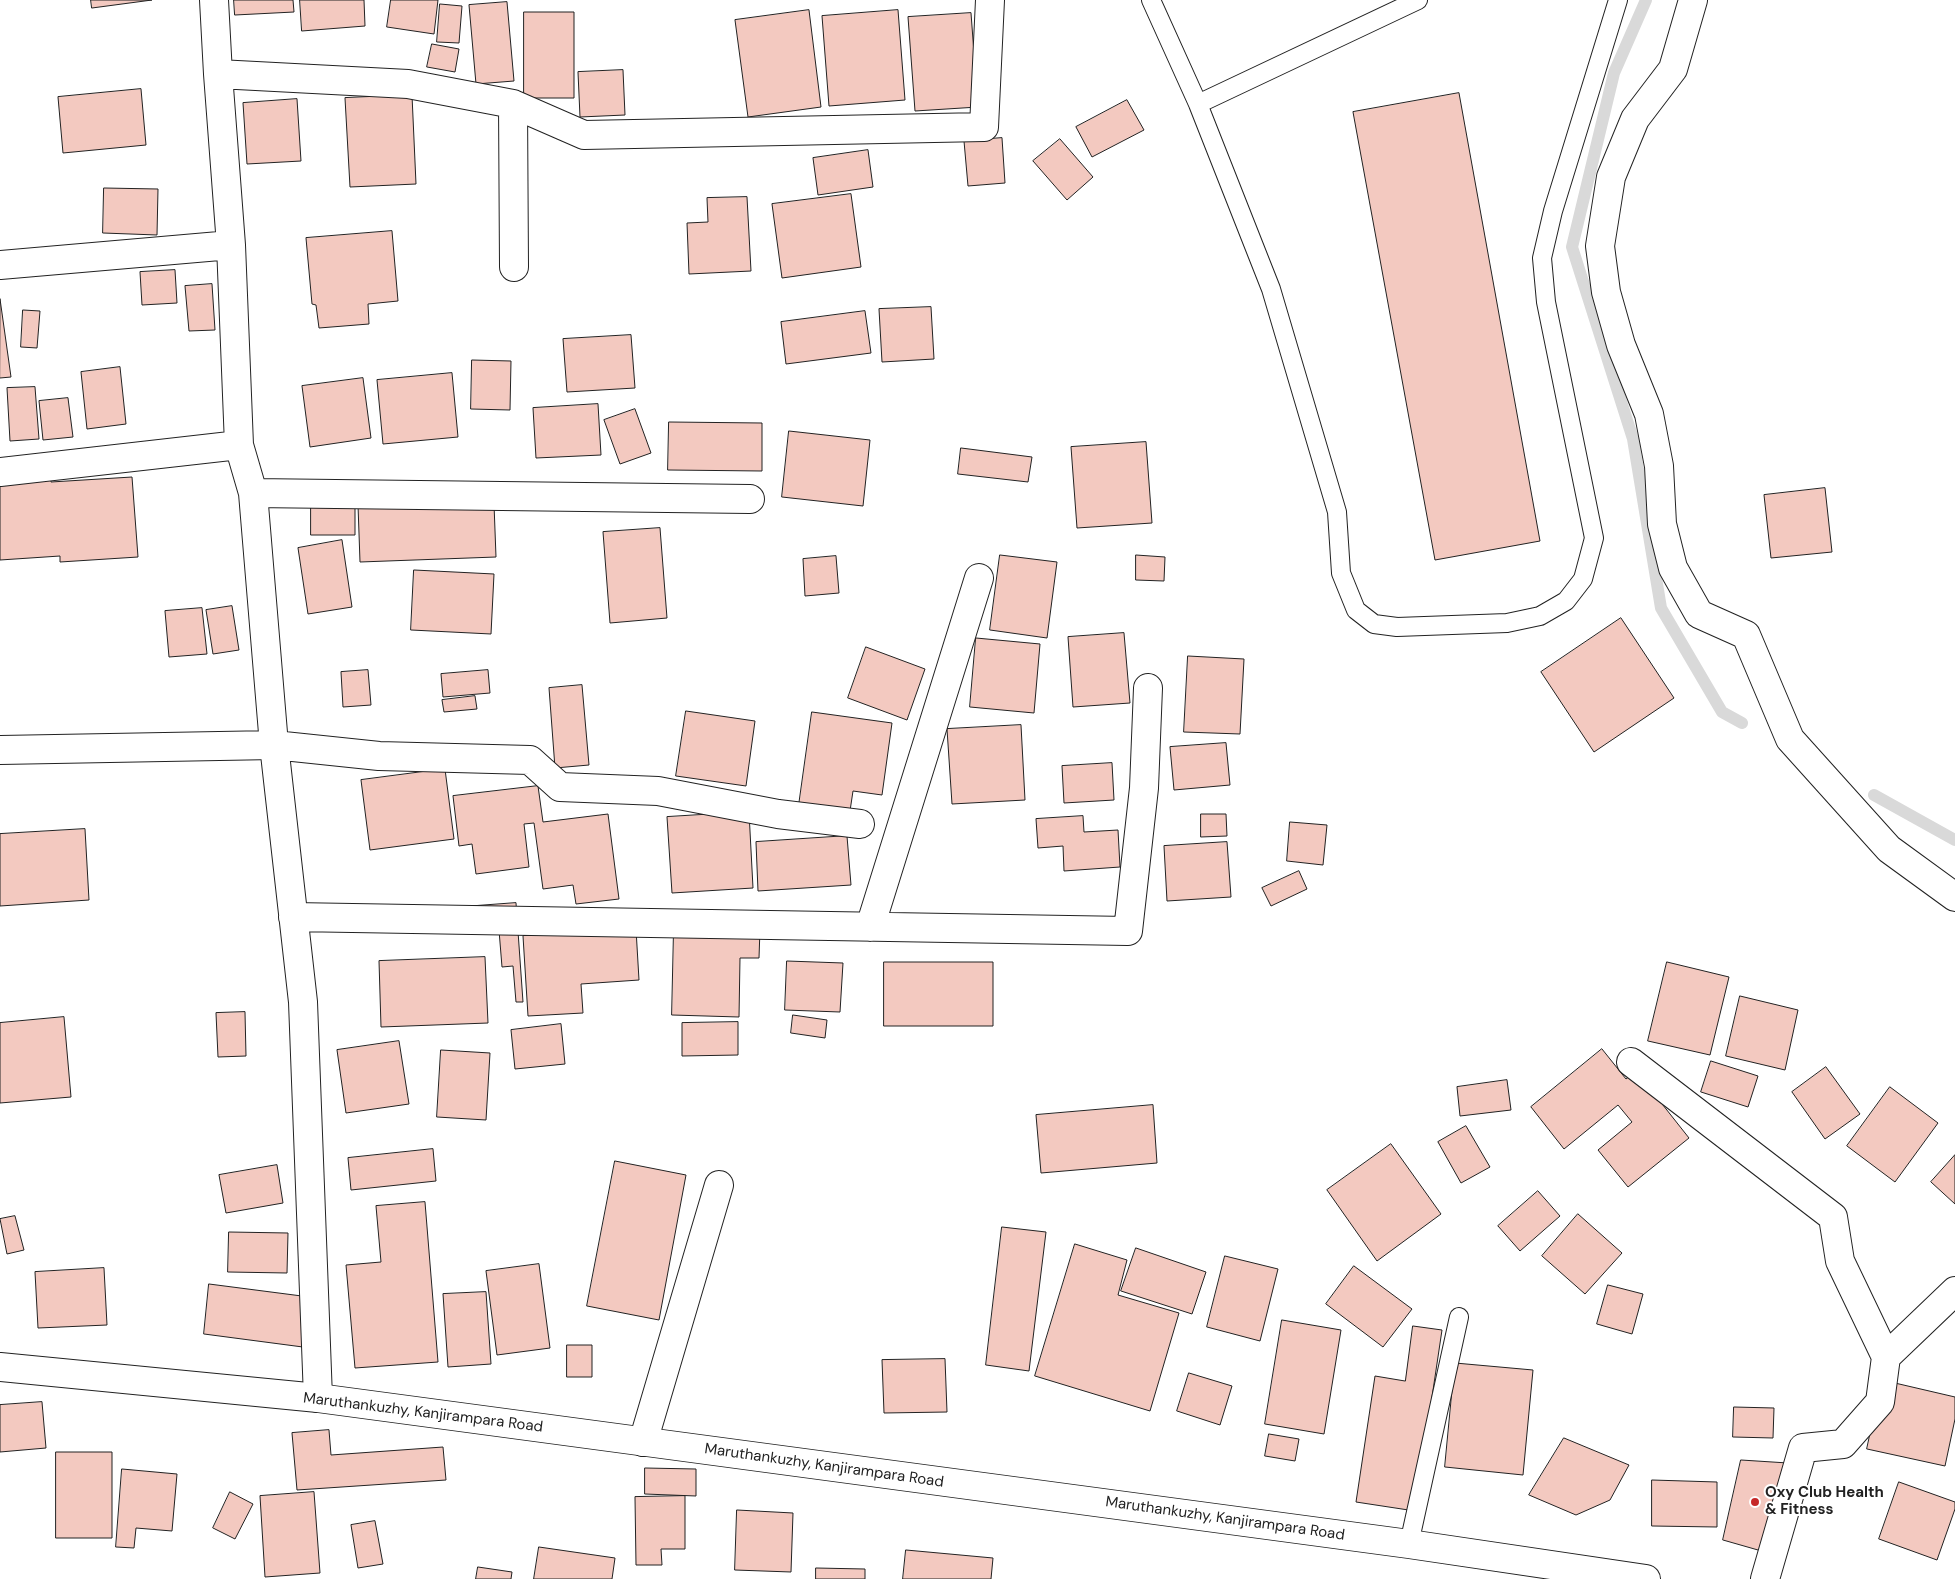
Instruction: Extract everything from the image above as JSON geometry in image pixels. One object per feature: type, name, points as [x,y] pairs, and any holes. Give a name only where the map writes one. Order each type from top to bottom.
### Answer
[{"type":"street","points":[[214,0],[231,245],[239,445],[252,492],[274,745],[303,1002],[318,1398]]},
{"type":"street","points":[[218,74],[408,84],[513,104],[584,135],[984,126],[990,0]]},
{"type":"street","points":[[1693,0],[1674,69],[1635,119],[1611,176],[1600,246],[1608,300],[1621,345],[1649,414],[1659,466],[1662,524],[1673,568],[1698,614],[1746,635],[1790,739],[1889,849],[1955,897]]},
{"type":"street","points":[[513,104],[514,267]]},
{"type":"street","points":[[0,265],[231,245]]},
{"type":"street","points":[[0,472],[239,445]]},
{"type":"street","points":[[252,492],[750,499]]},
{"type":"street","points":[[870,927],[979,578]]},
{"type":"street","points":[[292,917],[1128,931],[1144,788],[1148,688]]},
{"type":"street","points":[[0,750],[274,745],[379,756],[530,760],[560,787],[658,791],[778,814],[860,824]]},
{"type":"street","points":[[1631,1062],[1833,1217],[1840,1262],[1886,1357],[1880,1402],[1843,1444],[1803,1448],[1765,1579]]},
{"type":"street","points":[[643,1442],[719,1185]]},
{"type":"street","points":[[1886,1357],[1955,1291]]},
{"type":"street","name":"Maruthankuzhy, Kanjirampara Road","points":[[0,1367],[318,1398],[1409,1544],[1646,1579]]},
{"type":"lane","points":[[1152,0],[1198,104],[1271,289],[1336,512],[1341,573],[1356,610],[1374,624],[1397,627],[1508,623],[1540,616],[1566,601],[1583,579],[1594,538],[1546,302],[1542,258],[1553,211],[1618,0]]},
{"type":"lane","points":[[1198,104],[1418,0]]},
{"type":"lane","points":[[1409,1544],[1459,1317]]},
{"type":"building","points":[[91,0],[152,0],[92,8]]},
{"type":"building","points":[[234,0],[293,0],[294,12],[235,15]]},
{"type":"building","points":[[300,0],[364,0],[365,26],[302,31]]},
{"type":"building","points":[[391,0],[438,0],[434,34],[387,27]]},
{"type":"building","points":[[507,2],[514,81],[476,84],[469,5]]},
{"type":"building","points":[[440,4],[462,6],[459,43],[437,42]]},
{"type":"building","points":[[809,10],[821,107],[748,117],[735,20]]},
{"type":"building","points":[[898,10],[905,100],[829,106],[822,16]]},
{"type":"building","points":[[524,12],[574,12],[574,98],[524,98]]},
{"type":"building","points":[[971,13],[978,107],[915,111],[908,17]]},
{"type":"building","points":[[432,44],[459,49],[455,72],[427,67]]},
{"type":"building","points":[[623,70],[625,115],[580,117],[578,72]]},
{"type":"building","points":[[141,89],[146,145],[63,153],[58,97]]},
{"type":"building","points":[[1459,93],[1540,541],[1435,560],[1353,112]]},
{"type":"building","points":[[412,95],[416,184],[350,187],[345,98]]},
{"type":"building","points":[[297,99],[301,161],[247,164],[243,103]]},
{"type":"building","points":[[1127,100],[1144,130],[1092,157],[1076,127]]},
{"type":"building","points":[[1002,138],[1005,183],[968,186],[964,141]]},
{"type":"building","points":[[1060,139],[1093,177],[1067,200],[1033,161]]},
{"type":"building","points":[[868,150],[873,187],[818,195],[813,158]]},
{"type":"building","points":[[104,188],[158,189],[157,235],[103,233]]},
{"type":"building","points":[[851,194],[861,267],[782,278],[772,204]]},
{"type":"building","points":[[747,197],[751,271],[689,274],[687,223],[708,222],[707,198]]},
{"type":"building","points":[[392,231],[398,301],[368,304],[369,324],[319,328],[316,305],[312,304],[306,238]]},
{"type":"building","points":[[175,270],[177,303],[142,305],[140,272]]},
{"type":"building","points":[[212,284],[215,330],[189,331],[185,286]]},
{"type":"building","points":[[0,299],[11,377],[0,378]]},
{"type":"building","points":[[931,307],[934,359],[882,362],[879,309]]},
{"type":"building","points":[[23,310],[40,311],[37,348],[21,347]]},
{"type":"building","points":[[865,311],[871,353],[786,364],[781,322]]},
{"type":"building","points":[[631,335],[635,388],[567,392],[563,339]]},
{"type":"building","points":[[472,360],[511,361],[510,410],[471,409]]},
{"type":"building","points":[[120,367],[126,424],[87,429],[81,372]]},
{"type":"building","points":[[452,373],[458,437],[383,444],[377,380]]},
{"type":"building","points":[[363,378],[371,438],[310,447],[302,386]]},
{"type":"building","points":[[35,387],[39,439],[10,441],[7,388]]},
{"type":"building","points":[[68,398],[73,437],[43,440],[39,401]]},
{"type":"building","points":[[598,404],[601,455],[536,458],[533,408]]},
{"type":"building","points":[[635,409],[651,453],[620,464],[604,420]]},
{"type":"building","points":[[669,422],[762,423],[762,471],[668,470]]},
{"type":"building","points":[[789,431],[870,440],[863,506],[782,497]]},
{"type":"building","points":[[1146,442],[1152,523],[1077,528],[1071,447]]},
{"type":"building","points":[[961,448],[1032,457],[1028,482],[958,474]]},
{"type":"building","points":[[51,474],[51,482],[132,477],[138,557],[60,562],[60,556],[0,560],[0,478]]},
{"type":"building","points":[[1825,488],[1832,552],[1771,558],[1764,495]]},
{"type":"building","points":[[494,504],[496,557],[360,562],[358,505]]},
{"type":"building","points":[[311,506],[355,506],[355,535],[311,535]]},
{"type":"building","points":[[660,528],[667,618],[610,623],[603,532]]},
{"type":"building","points":[[342,540],[352,607],[308,614],[298,548]]},
{"type":"building","points":[[1000,555],[1057,562],[1047,638],[990,630]]},
{"type":"building","points":[[1136,555],[1165,557],[1164,581],[1136,580]]},
{"type":"building","points":[[836,556],[839,593],[805,596],[803,559]]},
{"type":"building","points":[[414,570],[494,574],[491,634],[411,630]]},
{"type":"building","points":[[232,606],[239,650],[213,654],[206,610]]},
{"type":"building","points":[[202,608],[207,654],[169,657],[165,611]]},
{"type":"building","points":[[1621,618],[1674,698],[1594,752],[1541,672]]},
{"type":"building","points":[[1124,633],[1130,703],[1073,707],[1068,637]]},
{"type":"building","points":[[976,638],[1040,644],[1034,713],[970,707]]},
{"type":"building","points":[[866,647],[925,669],[907,720],[848,698]]},
{"type":"building","points":[[1188,656],[1244,659],[1240,734],[1184,732]]},
{"type":"building","points":[[368,670],[371,705],[343,707],[341,672]]},
{"type":"building","points":[[488,670],[490,693],[443,697],[441,674]]},
{"type":"building","points":[[582,685],[589,765],[555,768],[549,688]]},
{"type":"building","points":[[475,696],[477,709],[444,712],[442,700]]},
{"type":"building","points":[[686,711],[755,721],[746,786],[676,776]]},
{"type":"building","points":[[812,712],[892,723],[882,795],[853,791],[850,811],[799,805]]},
{"type":"building","points":[[1021,725],[1025,800],[952,804],[947,729]]},
{"type":"building","points":[[1226,743],[1230,785],[1174,790],[1170,747]]},
{"type":"building","points":[[1112,763],[1114,800],[1064,803],[1062,766]]},
{"type":"building","points":[[445,769],[454,839],[370,850],[361,780]]},
{"type":"building","points":[[538,786],[543,822],[608,814],[619,899],[576,904],[573,885],[543,889],[534,823],[524,824],[529,867],[476,874],[472,844],[459,846],[453,796]]},
{"type":"building","points":[[749,812],[753,888],[672,893],[667,817]]},
{"type":"building","points":[[1201,814],[1226,814],[1227,836],[1201,837]]},
{"type":"building","points":[[1083,816],[1084,832],[1118,830],[1120,867],[1064,871],[1063,846],[1038,848],[1036,819]]},
{"type":"building","points":[[1290,822],[1327,825],[1323,865],[1287,861]]},
{"type":"building","points":[[85,829],[89,900],[0,906],[0,834]]},
{"type":"building","points":[[847,836],[851,885],[758,891],[756,842]]},
{"type":"building","points":[[1227,842],[1231,897],[1167,901],[1164,846]]},
{"type":"building","points":[[1299,871],[1307,889],[1271,906],[1262,888]]},
{"type":"building","points":[[516,903],[523,1002],[516,1002],[513,966],[502,967],[498,918],[473,906]]},
{"type":"building","points":[[674,927],[760,929],[759,958],[740,958],[739,1017],[672,1015]]},
{"type":"building","points":[[636,929],[639,980],[581,984],[583,1013],[528,1016],[523,936]]},
{"type":"building","points":[[485,957],[488,1023],[381,1027],[379,961]]},
{"type":"building","points":[[787,961],[843,963],[840,1012],[785,1010]]},
{"type":"building","points":[[884,962],[993,962],[993,1026],[884,1026]]},
{"type":"building","points":[[1667,962],[1729,977],[1710,1055],[1648,1041]]},
{"type":"building","points":[[1740,996],[1798,1010],[1785,1070],[1726,1056]]},
{"type":"building","points":[[245,1012],[246,1056],[218,1057],[216,1013]]},
{"type":"building","points":[[793,1015],[827,1020],[825,1038],[791,1033]]},
{"type":"building","points":[[64,1017],[71,1097],[0,1103],[0,1023]]},
{"type":"building","points":[[738,1022],[738,1055],[682,1056],[682,1023]]},
{"type":"building","points":[[561,1024],[565,1064],[515,1069],[511,1030]]},
{"type":"building","points":[[399,1041],[409,1104],[346,1113],[337,1050]]},
{"type":"building","points":[[1602,1049],[1626,1079],[1636,1071],[1689,1138],[1628,1187],[1598,1150],[1632,1122],[1618,1105],[1564,1149],[1531,1107]]},
{"type":"building","points":[[441,1050],[490,1053],[486,1120],[437,1117]]},
{"type":"building","points":[[1711,1061],[1758,1076],[1748,1107],[1701,1092]]},
{"type":"building","points":[[1826,1067],[1860,1114],[1825,1139],[1792,1092]]},
{"type":"building","points":[[1507,1080],[1511,1110],[1460,1116],[1457,1087]]},
{"type":"building","points":[[1890,1087],[1938,1123],[1895,1182],[1847,1146]]},
{"type":"building","points":[[1153,1105],[1157,1163],[1041,1173],[1036,1115]]},
{"type":"building","points":[[1466,1126],[1490,1167],[1461,1183],[1438,1142]]},
{"type":"building","points":[[1391,1144],[1441,1214],[1377,1261],[1327,1190]]},
{"type":"building","points":[[433,1149],[436,1181],[351,1190],[348,1158]]},
{"type":"building","points":[[1955,1155],[1955,1204],[1931,1182]]},
{"type":"building","points":[[615,1161],[686,1175],[659,1320],[587,1306]]},
{"type":"building","points":[[277,1165],[283,1203],[226,1213],[219,1175]]},
{"type":"building","points":[[1538,1191],[1560,1216],[1520,1251],[1498,1226]]},
{"type":"building","points":[[425,1202],[438,1362],[355,1368],[346,1265],[381,1262],[376,1206]]},
{"type":"building","points":[[1578,1214],[1622,1253],[1585,1294],[1542,1256]]},
{"type":"building","points":[[15,1216],[24,1250],[7,1254],[0,1219]]},
{"type":"building","points":[[1002,1227],[1046,1232],[1029,1371],[986,1365]]},
{"type":"building","points":[[229,1232],[288,1233],[287,1273],[228,1272]]},
{"type":"building","points":[[1075,1244],[1127,1260],[1118,1295],[1179,1313],[1150,1411],[1035,1376]]},
{"type":"building","points":[[1136,1248],[1206,1272],[1192,1314],[1121,1291]]},
{"type":"building","points":[[1225,1256],[1278,1269],[1260,1341],[1207,1327]]},
{"type":"building","points":[[539,1264],[550,1348],[497,1355],[486,1271]]},
{"type":"building","points":[[1354,1266],[1412,1309],[1383,1347],[1326,1304]]},
{"type":"building","points":[[104,1268],[107,1325],[38,1328],[35,1272]]},
{"type":"building","points":[[209,1284],[325,1299],[318,1349],[204,1334]]},
{"type":"building","points":[[1608,1285],[1643,1294],[1632,1334],[1597,1324]]},
{"type":"building","points":[[486,1292],[491,1364],[448,1367],[443,1294]]},
{"type":"building","points":[[1282,1320],[1341,1330],[1324,1434],[1265,1424]]},
{"type":"building","points":[[1413,1326],[1442,1330],[1415,1511],[1356,1502],[1375,1376],[1405,1381]]},
{"type":"building","points":[[567,1345],[592,1345],[592,1377],[567,1377]]},
{"type":"building","points":[[945,1359],[947,1412],[884,1413],[882,1360]]},
{"type":"building","points":[[1455,1363],[1533,1370],[1523,1475],[1445,1467]]},
{"type":"building","points":[[1189,1373],[1232,1386],[1220,1425],[1177,1411]]},
{"type":"building","points":[[1882,1380],[1955,1397],[1955,1419],[1945,1466],[1867,1449]]},
{"type":"building","points":[[42,1402],[46,1448],[0,1452],[0,1405]]},
{"type":"building","points":[[1734,1407],[1774,1408],[1773,1438],[1733,1437]]},
{"type":"building","points":[[329,1430],[331,1455],[443,1447],[446,1480],[297,1490],[292,1433]]},
{"type":"building","points":[[1269,1434],[1299,1439],[1295,1461],[1265,1456]]},
{"type":"building","points":[[1564,1438],[1629,1465],[1610,1500],[1576,1515],[1529,1495]]},
{"type":"building","points":[[56,1452],[112,1452],[112,1538],[56,1538]]},
{"type":"building","name":"Oxy Club Health & Fitness","points":[[1741,1460],[1788,1463],[1765,1552],[1723,1540]]},
{"type":"building","points":[[645,1468],[696,1469],[696,1496],[645,1494]]},
{"type":"building","points":[[122,1469],[177,1474],[172,1531],[136,1528],[134,1548],[116,1547]]},
{"type":"building","points":[[1652,1480],[1717,1482],[1717,1527],[1652,1526]]},
{"type":"building","points":[[1899,1482],[1955,1502],[1955,1509],[1937,1560],[1879,1539]]},
{"type":"building","points":[[230,1492],[253,1504],[235,1539],[213,1528]]},
{"type":"building","points":[[314,1492],[320,1573],[265,1577],[260,1496]]},
{"type":"building","points":[[685,1496],[685,1549],[661,1549],[662,1565],[636,1565],[635,1497]]},
{"type":"building","points":[[737,1510],[793,1513],[791,1572],[735,1570]]},
{"type":"building","points":[[375,1521],[383,1564],[358,1568],[351,1525]]},
{"type":"building","points":[[539,1547],[615,1558],[612,1579],[534,1579]]},
{"type":"building","points":[[906,1550],[993,1558],[991,1579],[903,1579]]},
{"type":"building","points":[[478,1567],[512,1572],[511,1579],[476,1579]]},
{"type":"building","points":[[816,1568],[865,1569],[865,1579],[816,1579]]},
{"type":"waterway","points":[[1646,0],[1614,73],[1572,247],[1633,439],[1661,608],[1722,712],[1742,723]]},
{"type":"waterway","points":[[1874,795],[1955,840]]},
{"type":"place","name":"Oxy Club Health & Fitness","points":[[1755,1502]]}]
